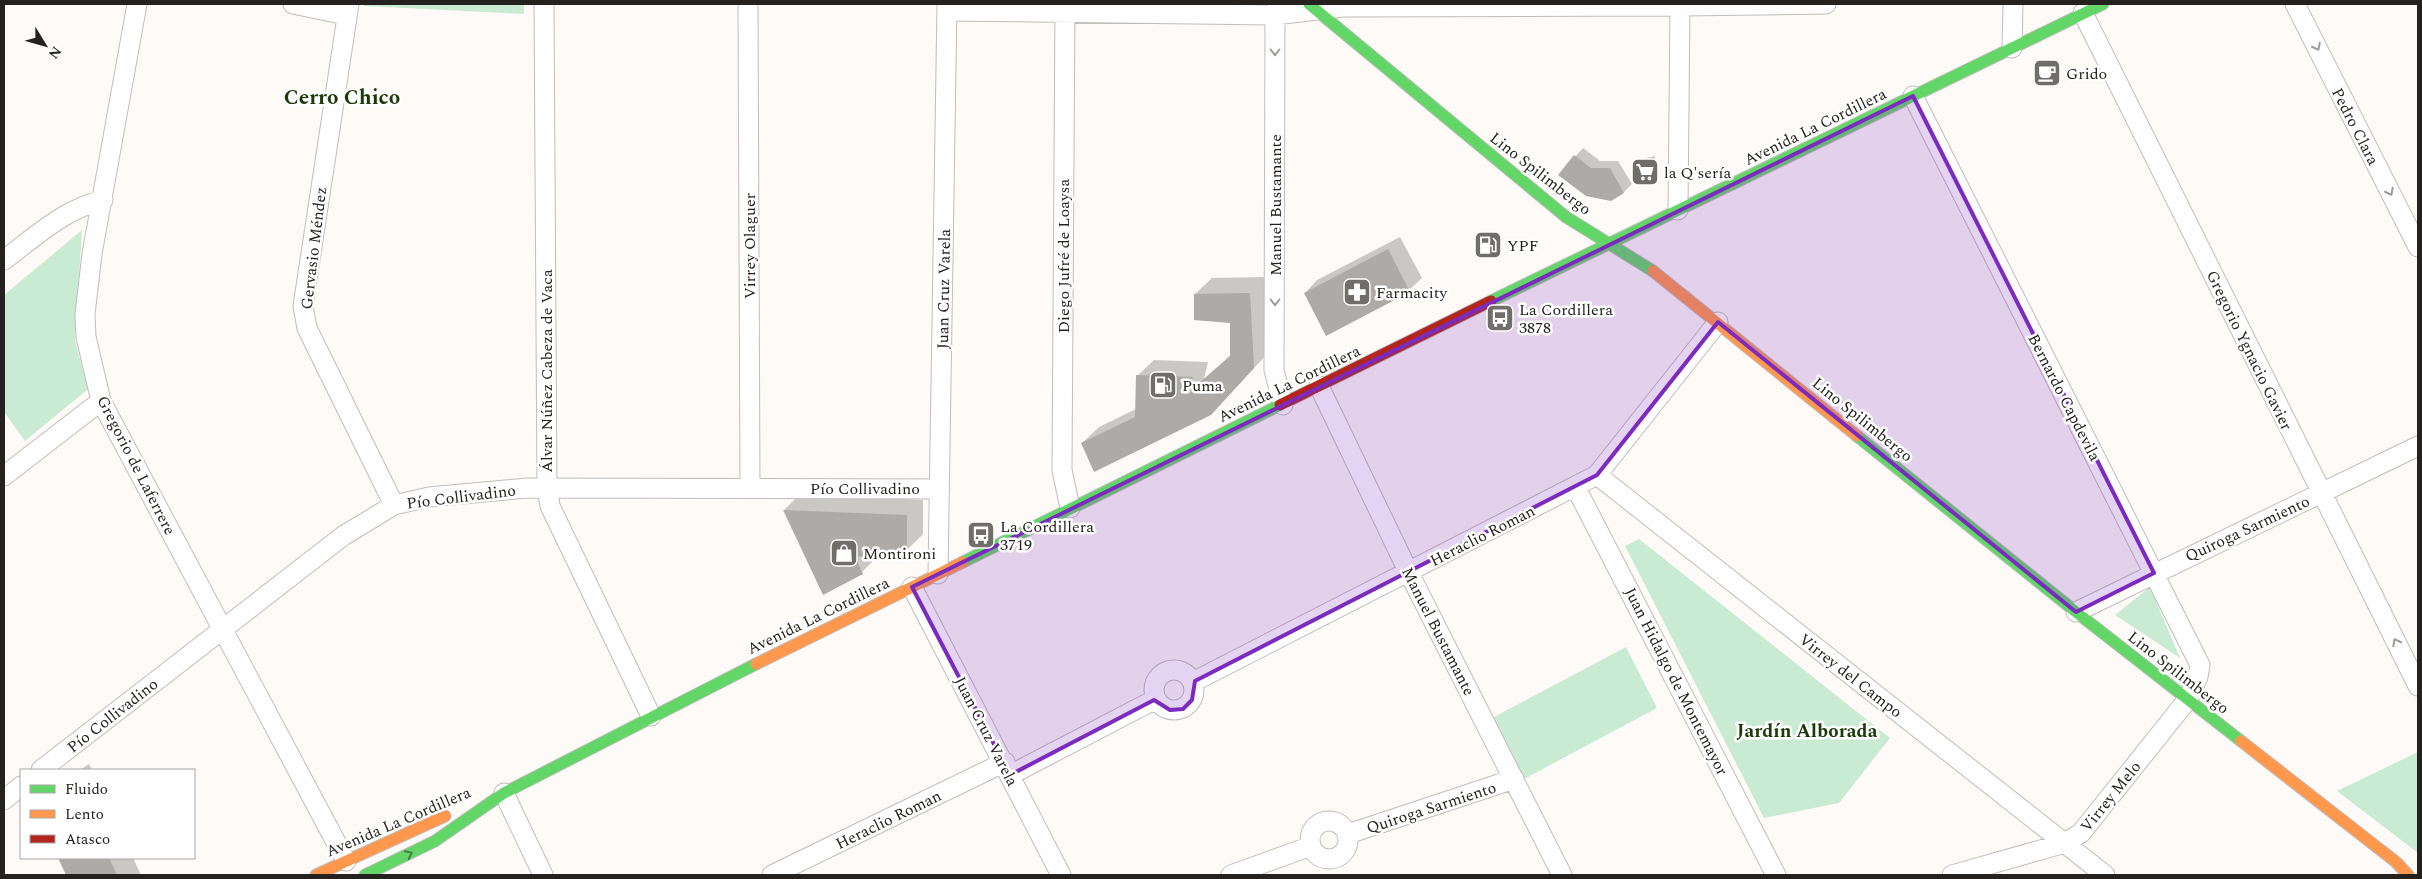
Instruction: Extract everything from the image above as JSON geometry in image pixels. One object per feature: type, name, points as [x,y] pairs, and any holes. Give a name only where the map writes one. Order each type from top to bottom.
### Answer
[{"type":"main road","name":"Avenida La Cordillera","points":[[365,875],[435,841],[499,796],[651,716],[1608,243],[2103,4]]},
{"type":"main road","name":"Lino Spilimbergo","points":[[1313,7],[1566,217],[1643,263],[2076,612],[2396,862],[2408,875]]},
{"type":"main road","name":"Avenida La Cordillera","points":[[316,875],[454,812],[499,796]]},
{"type":"main road","name":"Lino Spilimbergo","points":[[2396,862],[2418,872]]},
{"type":"street","name":"Gregorio de Laferrere","points":[[137,4],[92,254],[86,314],[86,337],[101,401],[224,628],[346,861]]},
{"type":"street","points":[[293,4],[347,9]]},
{"type":"street","name":"Álvar Núñez Cabeza de Vaca","points":[[544,4],[547,487],[554,519],[651,716]]},
{"type":"street","name":"Virrey Olaguer","points":[[748,4],[750,488]]},
{"type":"street","points":[[947,7],[1277,10],[1343,6],[1826,4]]},
{"type":"street","points":[[2012,48],[2013,4]]},
{"type":"street","name":"Pedro Clara","points":[[2294,4],[2418,247]]},
{"type":"street","points":[[1678,210],[1680,5]]},
{"type":"street","name":"Juan Cruz Varela","points":[[938,574],[947,7]]},
{"type":"street","name":"Diego Jufré de Loaysa","points":[[1064,8],[1062,470],[1070,508]]},
{"type":"street","name":"Gervasio Méndez","points":[[347,9],[303,306],[307,328],[394,505]]},
{"type":"street","name":"Manuel Bustamante","points":[[1277,10],[1274,370],[1283,405]]},
{"type":"street","name":"Gregorio Ygnacio Gavier","points":[[2083,13],[2320,493],[2418,686]]},
{"type":"street","name":"Bernardo Capdevila","points":[[1912,96],[2200,666],[2198,677],[2188,699]]},
{"type":"street","points":[[4,260],[67,213],[86,204],[103,200]]},
{"type":"street","name":"Heraclio Roman","points":[[1193,682],[1597,476],[1718,322]]},
{"type":"street","name":"Manuel Bustamante","points":[[1319,386],[1408,571],[1562,875]]},
{"type":"street","points":[[4,476],[101,401]]},
{"type":"street","name":"Quiroga Sarmiento","points":[[2076,612],[2154,572],[2418,446]]},
{"type":"street","name":"Virrey del Campo","points":[[1597,476],[2105,875]]},
{"type":"street","name":"Pío Collivadino","points":[[43,769],[343,536],[394,505],[429,497],[547,487],[940,489]]},
{"type":"street","name":"Juan Hidalgo de Montemayor","points":[[1576,488],[1776,875]]},
{"type":"street","name":"Juan Cruz Varela","points":[[912,587],[1008,769],[1061,875]]},
{"type":"street","points":[[1176,670],[1189,676],[1193,682],[1194,694],[1192,700],[1183,709],[1170,710],[1159,704],[1156,699],[1155,685],[1163,674],[1176,670]]},
{"type":"street","name":"Heraclio Roman","points":[[772,875],[1008,769],[1156,699]]},
{"type":"street","name":"Virrey Melo","points":[[1952,875],[2065,843],[2081,833],[2188,699]]},
{"type":"street","name":"Quiroga Sarmiento","points":[[1348,834],[1514,779]]},
{"type":"street","points":[[4,800],[20,787]]},
{"type":"street","points":[[499,796],[543,875]]},
{"type":"street","name":"Quiroga Sarmiento","points":[[1334,821],[1345,828],[1348,834],[1349,840],[1345,852],[1335,859],[1329,860],[1317,856],[1311,846],[1312,833],[1320,823],[1334,821]]},
{"type":"street","points":[[1231,875],[1311,846]]},
{"type":"highlighted area","points":[[1913,96],[2154,573],[2076,612],[1718,322],[1597,475],[1195,681],[1192,700],[1183,709],[1170,710],[1154,700],[1010,775],[912,587]]},
{"type":"green space","points":[[364,4],[524,4],[524,14],[364,6]]},
{"type":"green space","points":[[82,230],[75,341],[88,389],[25,441],[4,412],[4,295]]},
{"type":"green space","points":[[1639,539],[1890,738],[1839,803],[1764,818],[1625,546]]},
{"type":"green space","points":[[2150,587],[2180,658],[2115,615]]},
{"type":"green space","points":[[1626,647],[1657,708],[1524,779],[1492,718]]},
{"type":"green space","points":[[2418,752],[2418,853],[2337,791]]},
{"type":"building","points":[[1574,155],[1591,168],[1610,168],[1624,193],[1611,201],[1586,196],[1558,175]]},
{"type":"building","name":"la Q'sería","points":[[1652,159],[1653,180],[1645,185],[1633,163]]},
{"type":"building","name":"Farmacity","points":[[1388,249],[1410,292],[1326,336],[1304,293]]},
{"type":"building","name":"Puma","points":[[1250,293],[1254,368],[1211,415],[1094,472],[1081,443],[1135,417],[1136,375],[1193,377],[1189,392],[1230,356],[1230,323],[1194,320],[1194,294]]},
{"type":"building","name":"Montironi","points":[[783,510],[907,515],[907,552],[855,557],[863,574],[823,595]]},
{"type":"building","points":[[58,859],[109,859],[117,875],[66,875]]},
{"type":"traffic: fast","points":[[1309,4],[1566,217],[1653,271]]},
{"type":"traffic: fast","points":[[1491,301],[2103,4]]},
{"type":"traffic: fast","points":[[963,562],[1280,405]]},
{"type":"traffic: fast","points":[[1857,436],[2076,612],[2241,741]]},
{"type":"traffic: fast","points":[[365,875],[435,841],[504,793],[756,664]]},
{"type":"traffic: slow","points":[[1653,271],[1857,436]]},
{"type":"traffic: slow","points":[[756,664],[963,562]]},
{"type":"traffic: slow","points":[[2241,741],[2396,862],[2408,875]]},
{"type":"traffic: slow","points":[[316,875],[445,816]]},
{"type":"traffic: jam","points":[[1280,405],[1491,301]]},
{"type":"place","name":"Grido","points":[[2047,73]]},
{"type":"place","name":"la Q'sería","points":[[1645,172]]},
{"type":"place","name":"YPF","points":[[1488,245]]},
{"type":"place","name":"Farmacity","points":[[1357,292]]},
{"type":"place","name":"La Cordillera 3878","points":[[1500,318]]},
{"type":"place","name":"Puma","points":[[1163,385]]},
{"type":"place","name":"La Cordillera 3719","points":[[981,535]]},
{"type":"place","name":"Montironi","points":[[844,553]]},
{"type":"district","name":"Cerro Chico","points":[[342,97]]},
{"type":"district","name":"Jardín Alborada","points":[[1807,730]]}]
